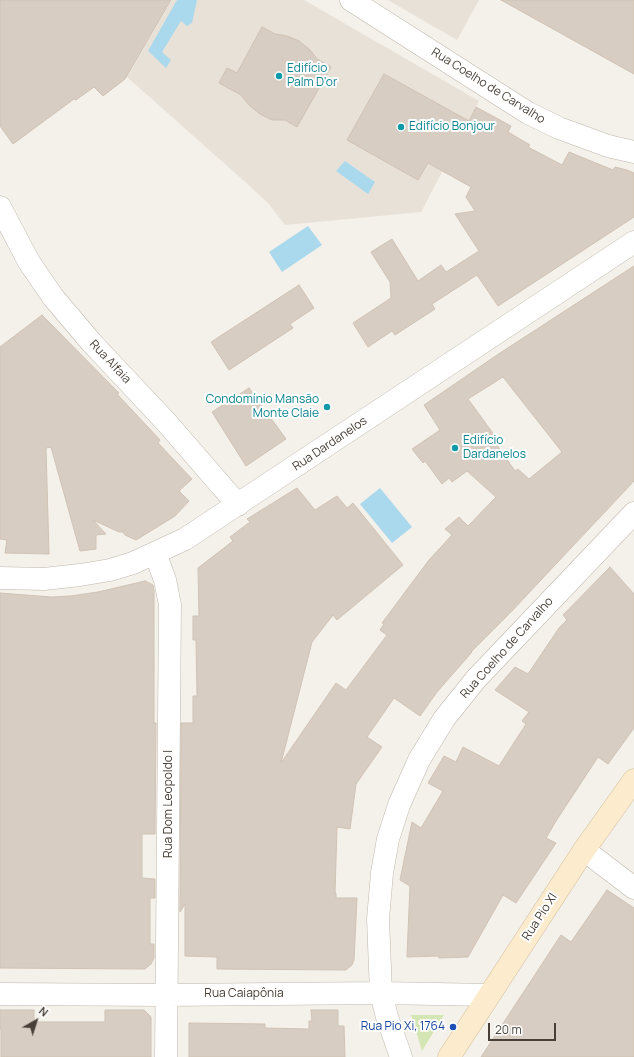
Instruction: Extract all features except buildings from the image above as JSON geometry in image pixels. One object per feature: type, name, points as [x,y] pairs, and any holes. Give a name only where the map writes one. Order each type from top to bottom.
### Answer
[{"type":"street","name":"Rua Coelho de Carvalho","points":[[351,0],[528,113],[559,128],[608,146],[634,152]]},
{"type":"street","name":"Rua Alfaia","points":[[0,207],[29,262],[53,297],[91,342],[167,423],[238,505]]},
{"type":"street","name":"Rua Dardanelos","points":[[0,578],[44,579],[110,570],[133,563],[185,538],[238,505],[634,242]]},
{"type":"street","name":"Rua Coelho de Carvalho","points":[[401,1057],[389,1023],[381,993],[378,918],[382,873],[388,839],[399,805],[419,760],[444,719],[476,679],[634,513]]},
{"type":"street","name":"Rua Dom Leopoldo I","points":[[155,553],[165,580],[170,605],[166,1057]]},
{"type":"street","name":"Rua Pio XI","points":[[449,1057],[584,850],[634,780]]},
{"type":"street","points":[[584,850],[634,888]]},
{"type":"street","name":"Rua Caiapônia","points":[[0,994],[167,995],[381,993],[489,995]]},
{"type":"shaded area","points":[[172,0],[304,0],[479,101],[421,212],[285,225],[268,203],[127,77]]},
{"type":"shaded area","points":[[388,0],[479,0],[457,40]]},
{"type":"green space","points":[[411,1015],[444,1015],[422,1051]]},
{"type":"water","points":[[177,0],[197,0],[192,23],[187,26],[181,21],[162,52],[171,60],[166,68],[148,51]]},
{"type":"water","points":[[345,161],[375,182],[368,194],[336,171]]},
{"type":"water","points":[[308,226],[322,245],[282,272],[269,252]]},
{"type":"water","points":[[380,488],[412,527],[392,543],[360,504]]},
{"type":"place","name":"Edifício Palm D'or","points":[[279,76]]},
{"type":"place","name":"Edifício Bonjour","points":[[401,127]]},
{"type":"place","name":"Condomínio Mansão Monte Claie","points":[[327,407]]},
{"type":"place","name":"Edifício Dardanelos","points":[[455,448]]},
{"type":"place","name":"Rua Pio Xi, 1764","points":[[453,1027]]}]
